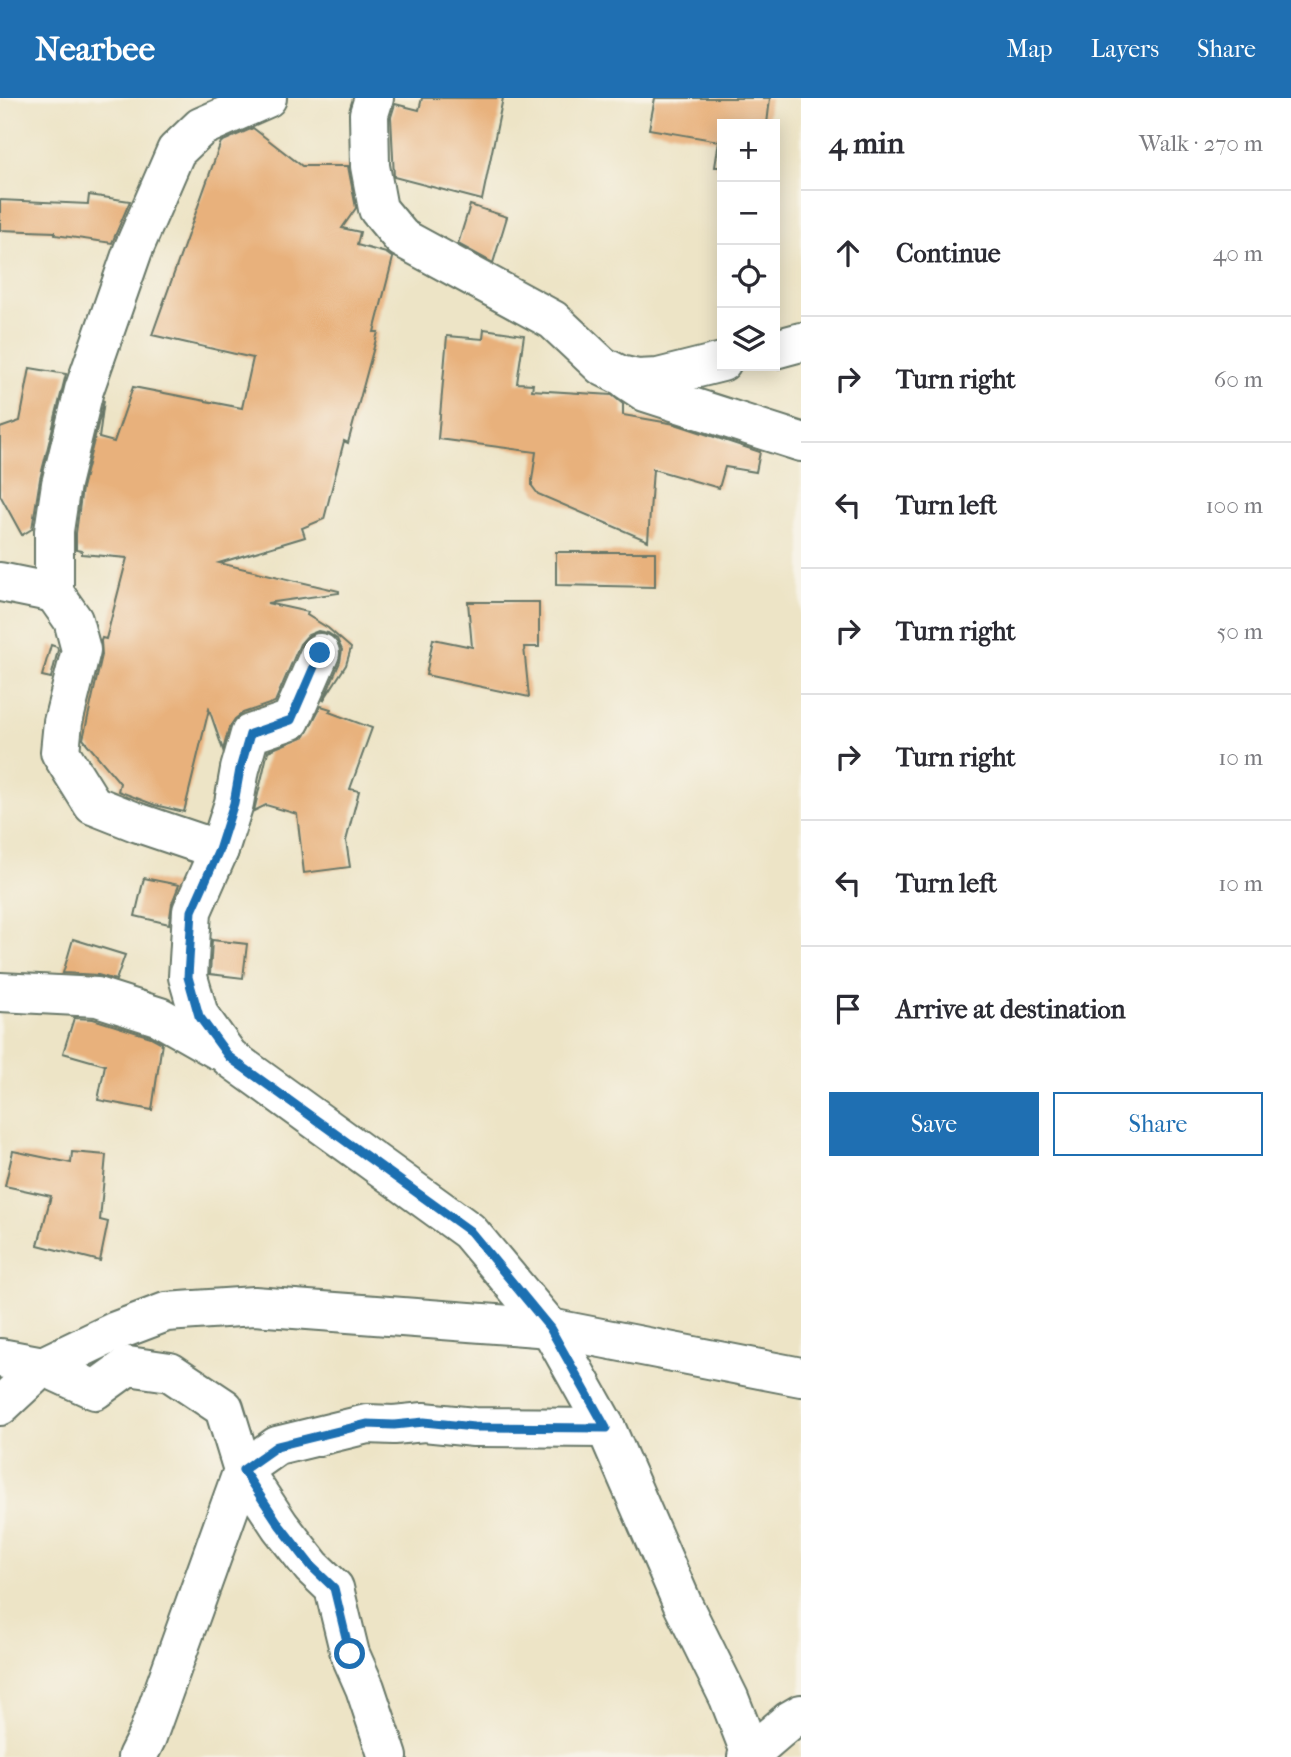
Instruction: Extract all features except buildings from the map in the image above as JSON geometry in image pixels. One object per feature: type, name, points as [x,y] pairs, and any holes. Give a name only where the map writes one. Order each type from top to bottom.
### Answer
[{"type":"street","points":[[219,850],[93,805],[60,752],[63,722],[81,650],[73,620],[54,593],[54,531],[61,484],[77,413],[142,227],[176,151],[201,127],[267,98]]},
{"type":"street","points":[[374,98],[369,114],[370,166],[378,209],[402,237],[553,320],[601,366],[645,392],[801,442]]},
{"type":"street","points":[[780,348],[801,342]]},
{"type":"street","points":[[620,375],[638,379],[658,378],[717,363]]},
{"type":"street","points":[[0,582],[54,593]]},
{"type":"street","points":[[229,1057],[199,1016],[188,977],[192,911],[219,850],[234,803],[250,734],[291,720],[320,653]]},
{"type":"street","points":[[6,996],[97,997],[160,1017],[229,1057],[470,1231],[550,1328],[606,1428],[683,1605],[729,1698],[750,1756],[789,1721],[801,1714]]},
{"type":"street","points":[[0,1406],[43,1366],[128,1326],[166,1312],[254,1306],[550,1328],[801,1377]]},
{"type":"street","points":[[0,1358],[43,1366],[95,1390],[128,1366],[170,1372],[224,1408],[243,1470],[280,1526],[304,1557],[334,1588],[350,1654],[365,1688],[388,1757]]},
{"type":"street","points":[[137,1757],[147,1737],[243,1470],[277,1446],[367,1424],[424,1422],[474,1427],[606,1428]]},
{"type":"route","points":[[320,653],[291,720],[250,734],[234,803],[219,850],[192,911],[188,977],[199,1016],[229,1057],[470,1231],[550,1328],[606,1428],[474,1427],[424,1422],[367,1424],[277,1446],[243,1470],[280,1526],[312,1567],[334,1588],[350,1654]]}]
